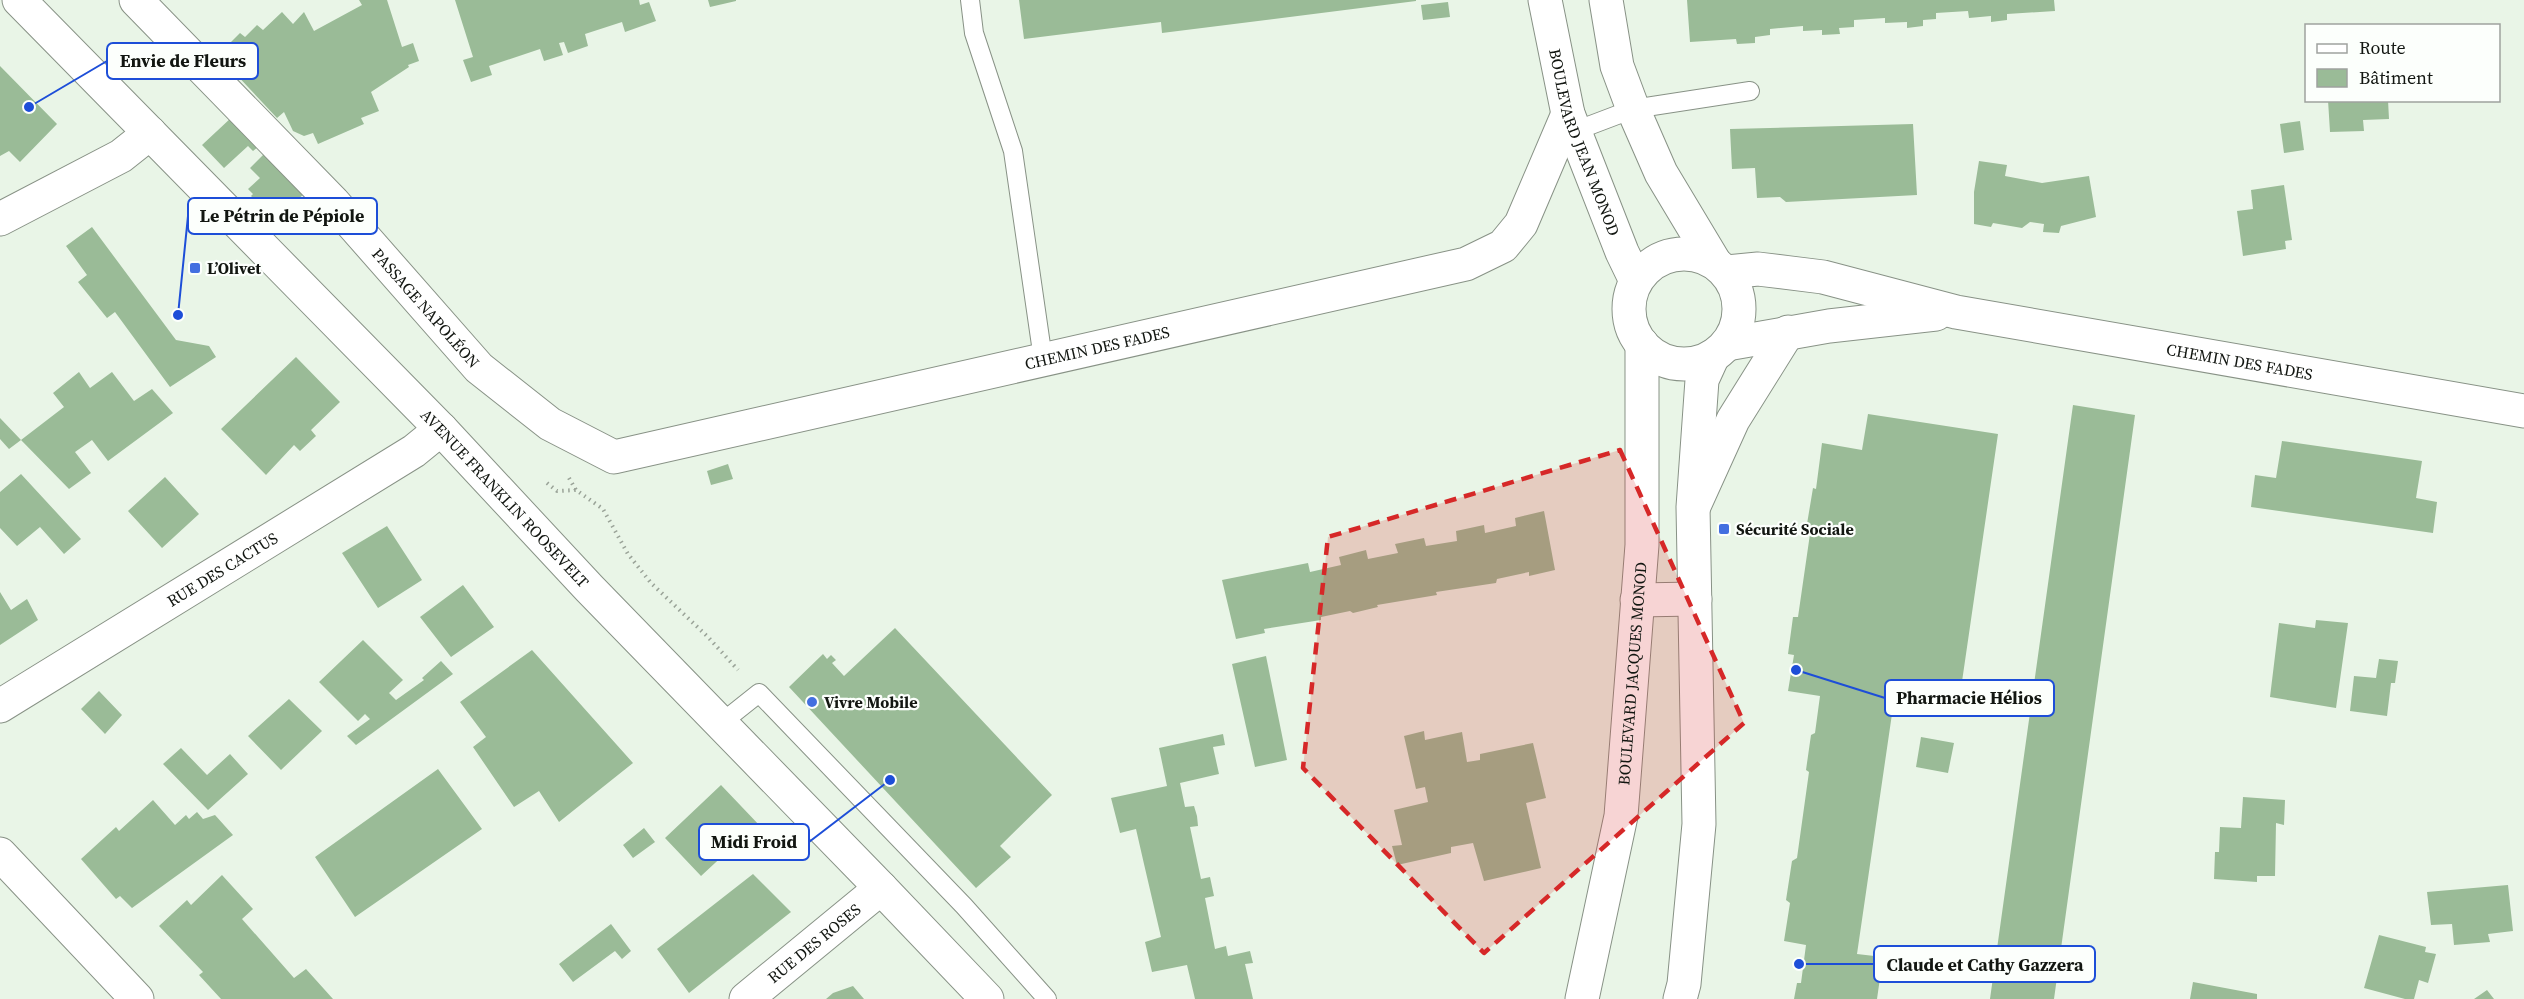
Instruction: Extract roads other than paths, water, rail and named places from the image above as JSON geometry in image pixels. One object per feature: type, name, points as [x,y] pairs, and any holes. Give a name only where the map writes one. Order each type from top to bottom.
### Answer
[{"type":"street","name":"AVENUE FRANKLIN ROOSEVELT","points":[[19,0],[441,429],[589,588],[987,999]]},
{"type":"street","name":"PASSAGE NAPOLÉON","points":[[136,0],[333,202],[479,368],[554,426]]},
{"type":"street","name":"BOULEVARD JEAN MONOD","points":[[1545,0],[1571,123],[1622,252],[1636,281]]},
{"type":"street","points":[[1606,0],[1617,66],[1661,173],[1737,293],[1739,311],[1736,328],[1702,380],[1693,507],[1699,824],[1684,984],[1680,999]]},
{"type":"street","name":"CHEMIN DES FADES","points":[[554,426],[614,457],[1466,264],[1503,246],[1521,224],[1571,123]]},
{"type":"street","points":[[0,219],[121,156],[150,133]]},
{"type":"street","points":[[1720,350],[1695,363],[1675,363],[1657,357],[1642,344],[1634,333],[1629,315],[1630,297],[1636,281],[1652,264],[1671,255],[1694,254],[1721,268]]},
{"type":"street","name":"CHEMIN DES FADES","points":[[1721,268],[1758,269],[1823,277],[1956,312],[2524,411]]},
{"type":"street","name":"CHEMIN DES FADES","points":[[1720,350],[1788,332],[1956,312]]},
{"type":"street","points":[[1693,507],[1732,420],[1788,332]]},
{"type":"street","name":"BOULEVARD JACQUES MONOD","points":[[1582,999],[1621,816],[1642,546],[1642,344]]},
{"type":"street","name":"RUE DES CACTUS","points":[[0,706],[414,452],[441,429]]},
{"type":"street","points":[[1637,600],[1695,599]]},
{"type":"street","points":[[0,854],[137,999]]},
{"type":"street","name":"RUE DES ROSES","points":[[746,999],[881,888]]},
{"type":"lane","points":[[970,0],[974,33],[1013,151],[1043,359]]},
{"type":"lane","points":[[1571,123],[1634,109],[1750,91]]},
{"type":"lane","points":[[720,724],[759,693],[964,906],[1047,999]]},
{"type":"place","name":"Envie de Fleurs","points":[[29,107]]},
{"type":"place","name":"L’Olivet","points":[[195,268]]},
{"type":"place","name":"Le Pétrin de Pépiole","points":[[178,315]]},
{"type":"place","name":"Sécurité Sociale","points":[[1724,529]]},
{"type":"place","name":"Pharmacie Hélios","points":[[1796,670]]},
{"type":"place","name":"Vivre Mobile","points":[[812,702]]},
{"type":"place","name":"Midi Froid","points":[[890,780]]},
{"type":"place","name":"Claude et Cathy Gazzera","points":[[1799,964]]}]
